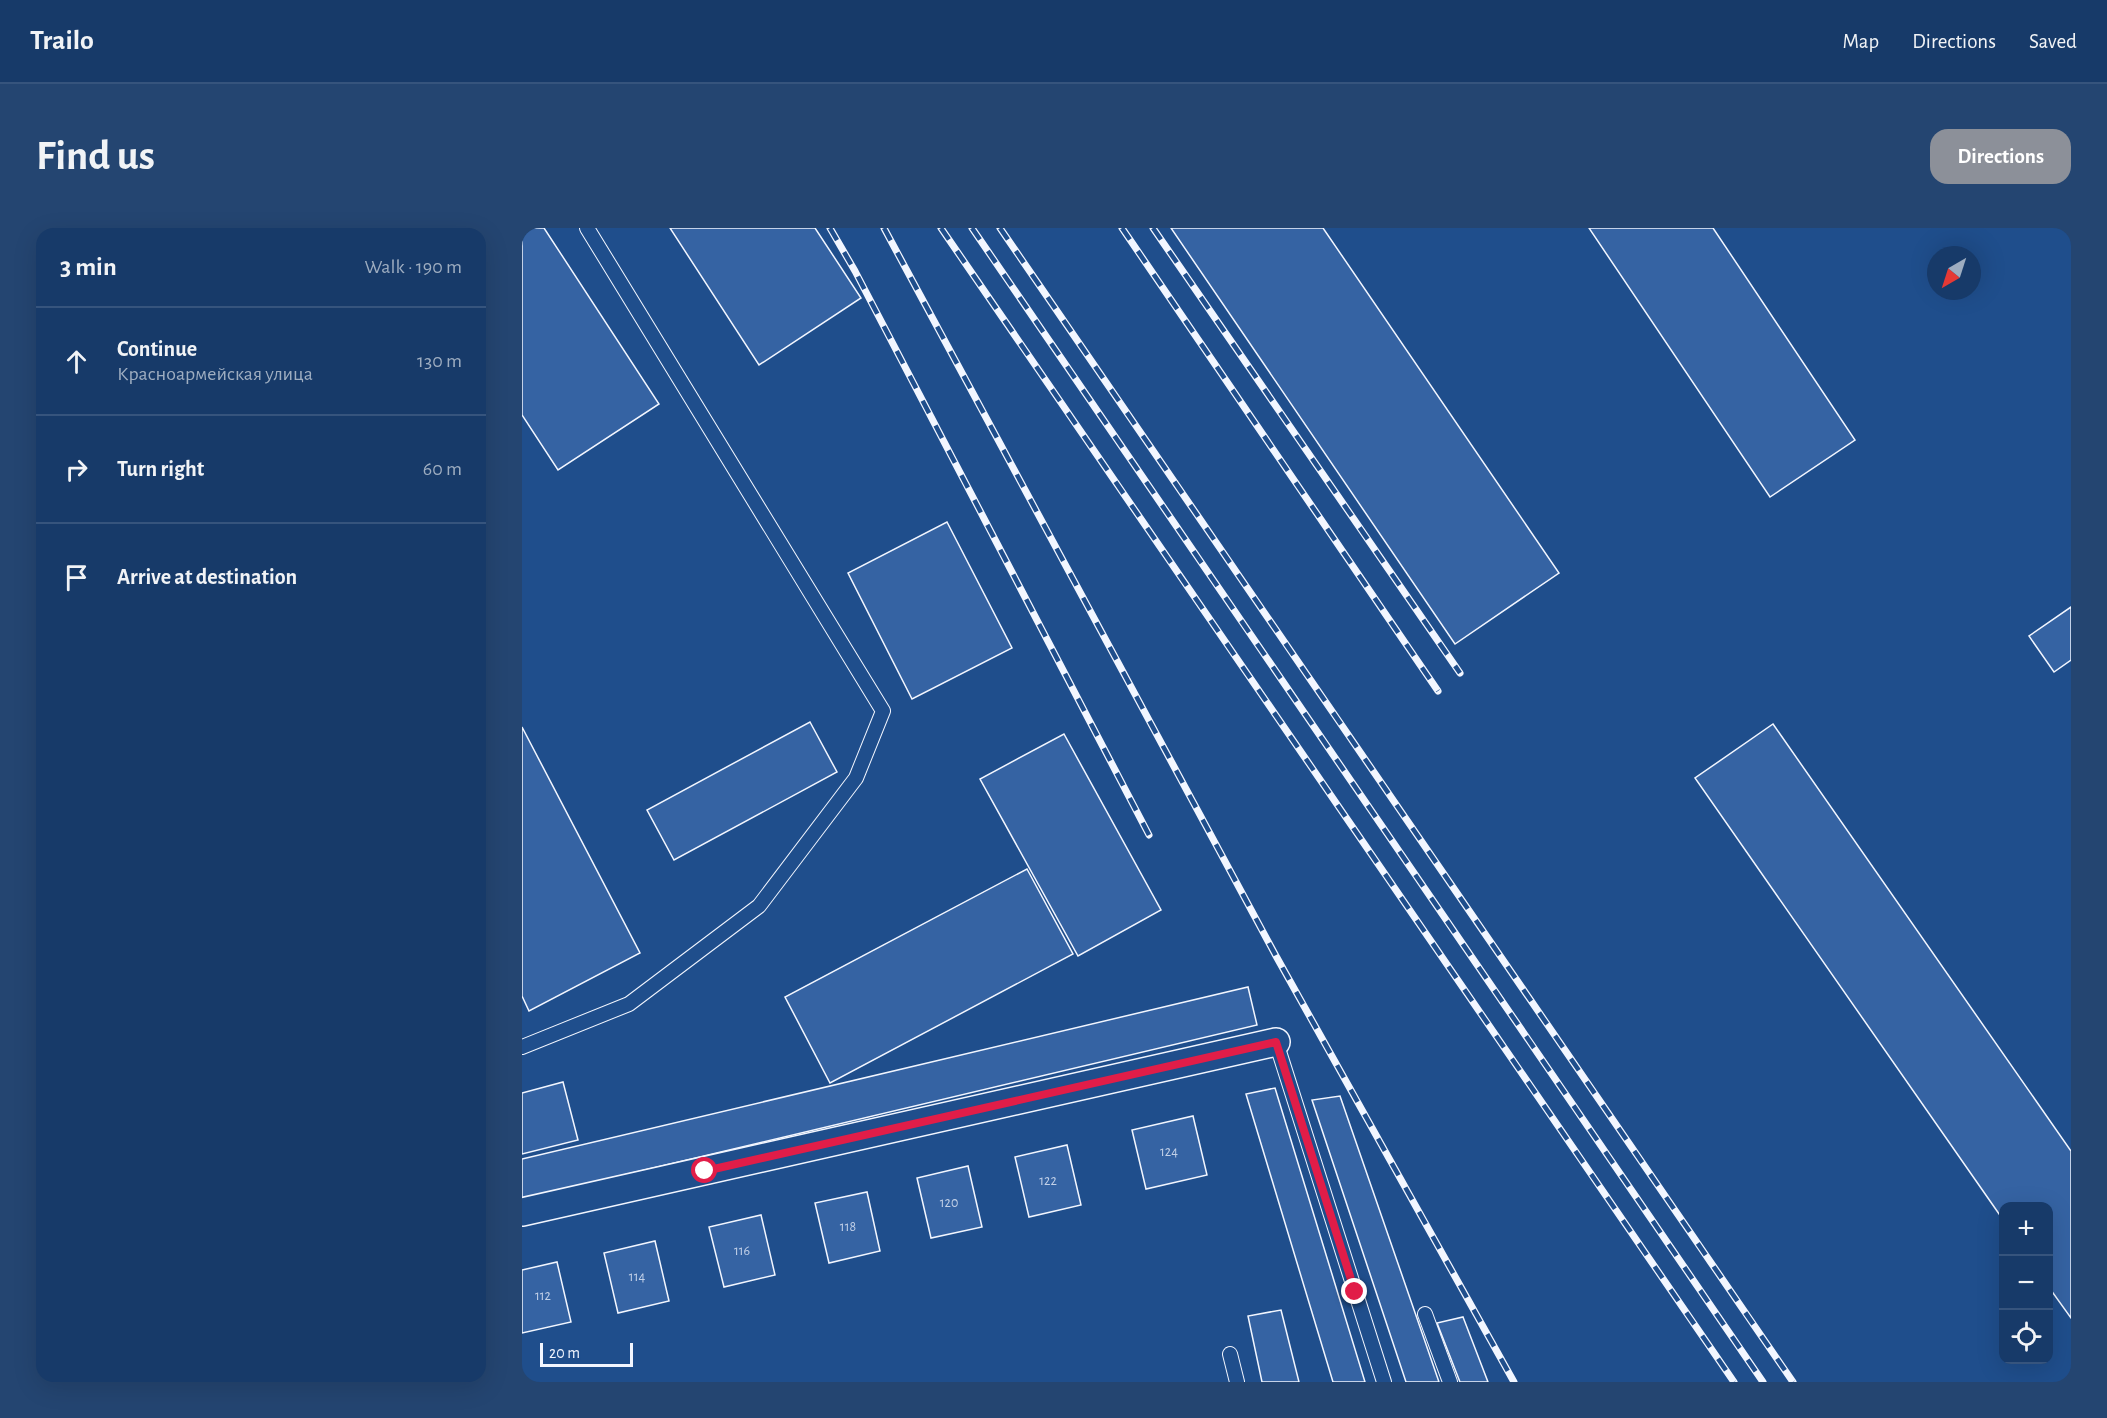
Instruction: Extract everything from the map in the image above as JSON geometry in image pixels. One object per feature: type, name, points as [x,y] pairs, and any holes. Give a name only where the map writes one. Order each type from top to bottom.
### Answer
[{"type":"street","points":[[522,1212],[1276,1042]]},
{"type":"lane","points":[[522,1047],[629,1004],[759,906],[856,778],[883,711],[587,228]]},
{"type":"lane","points":[[1276,1042],[1384,1382]]},
{"type":"lane","points":[[1425,1314],[1450,1382]]},
{"type":"lane","points":[[1230,1354],[1237,1382]]},
{"type":"building","points":[[522,228],[544,228],[659,404],[558,470],[522,415]]},
{"type":"building","points":[[670,228],[815,228],[861,298],[759,365]]},
{"type":"building","points":[[1171,228],[1323,228],[1559,573],[1455,644]]},
{"type":"building","points":[[1589,228],[1713,228],[1855,440],[1770,497]]},
{"type":"building","points":[[947,522],[1012,648],[912,699],[848,573]]},
{"type":"building","points":[[2071,607],[2071,660],[2054,672],[2029,636]]},
{"type":"building","points":[[810,722],[837,772],[674,860],[647,810]]},
{"type":"building","points":[[1773,724],[2071,1151],[2071,1318],[2053,1293],[2053,1202],[1999,1202],[1999,1214],[1695,778]]},
{"type":"building","points":[[522,727],[640,953],[529,1011],[522,996]]},
{"type":"building","points":[[1064,734],[1161,910],[1078,956],[980,779]]},
{"type":"building","points":[[1027,869],[1073,954],[830,1083],[785,997]]},
{"type":"building","points":[[1248,987],[1257,1025],[522,1199],[522,1159]]},
{"type":"building","points":[[563,1082],[578,1140],[522,1154],[522,1093]]},
{"type":"building","points":[[1275,1088],[1365,1382],[1333,1382],[1246,1094]]},
{"type":"building","points":[[1340,1096],[1439,1382],[1406,1382],[1312,1100]]},
{"type":"building","points":[[1193,1116],[1207,1175],[1146,1189],[1132,1130]]},
{"type":"building","points":[[1067,1145],[1081,1205],[1029,1217],[1015,1157]]},
{"type":"building","points":[[968,1166],[982,1227],[931,1238],[917,1178]]},
{"type":"building","points":[[867,1192],[880,1251],[829,1263],[815,1203]]},
{"type":"building","points":[[761,1215],[775,1275],[724,1287],[709,1227]]},
{"type":"building","points":[[655,1241],[669,1301],[618,1313],[604,1253]]},
{"type":"building","points":[[557,1262],[571,1322],[522,1333],[522,1270]]},
{"type":"building","points":[[1281,1310],[1299,1382],[1262,1382],[1248,1316]]},
{"type":"building","points":[[1463,1317],[1488,1382],[1460,1382],[1437,1323]]},
{"type":"railway","points":[[830,228],[855,271],[1149,835]]},
{"type":"railway","points":[[884,228],[1276,956],[1514,1382]]},
{"type":"railway","points":[[941,228],[1734,1382]]},
{"type":"railway","points":[[972,228],[1763,1382]]},
{"type":"railway","points":[[1000,228],[1793,1382]]},
{"type":"railway","points":[[1122,228],[1438,691]]},
{"type":"railway","points":[[1153,228],[1460,673]]},
{"type":"route","points":[[705,1171],[1276,1042],[1355,1292]]}]
